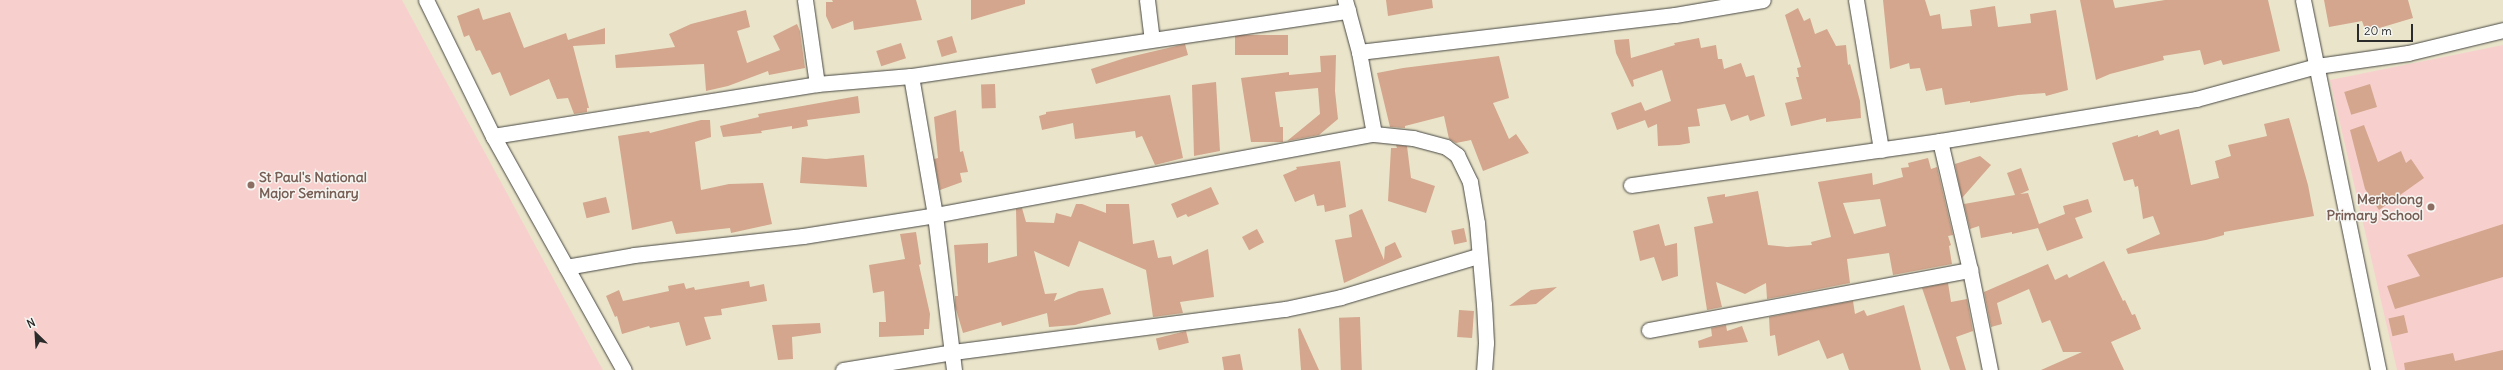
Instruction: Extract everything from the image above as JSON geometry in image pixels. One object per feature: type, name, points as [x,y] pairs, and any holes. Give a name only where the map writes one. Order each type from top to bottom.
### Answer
[{"type":"street","points":[[805,0],[817,84]]},
{"type":"street","points":[[1147,0],[1152,39]]},
{"type":"street","points":[[1359,52],[1675,15],[1763,0]]},
{"type":"street","points":[[1856,0],[1881,150]]},
{"type":"street","points":[[2303,0],[2378,370]]},
{"type":"street","points":[[431,1],[493,136],[624,370]]},
{"type":"street","points":[[493,136],[817,84],[911,76],[1152,39],[1346,6],[1359,52],[1374,134]]},
{"type":"street","points":[[1631,185],[1881,150],[2196,99],[2317,66],[2408,53],[2503,30]]},
{"type":"street","points":[[911,76],[935,216],[953,352],[954,370]]},
{"type":"street","points":[[566,267],[634,255],[803,236],[935,216],[1374,134],[1413,138],[1446,147],[1457,155],[1470,182],[1477,223],[1478,256],[1486,343],[1484,370]]},
{"type":"street","points":[[1940,141],[1970,270],[1990,370]]},
{"type":"street","points":[[843,370],[953,352],[1285,309],[1341,297],[1478,256]]},
{"type":"street","points":[[1649,330],[1970,270]]},
{"type":"shaded area","name":"St Paul's National Major Seminary","points":[[0,0],[402,0],[603,370],[0,370]]},
{"type":"shaded area","name":"Merkolong Primary School","points":[[2503,45],[2503,370],[2397,370],[2330,80]]},
{"type":"building","points":[[832,0],[916,0],[922,20],[854,30],[853,21],[832,29],[826,16],[826,2],[833,2]]},
{"type":"building","points":[[971,0],[1025,0],[1025,4],[971,20]]},
{"type":"building","points":[[1386,0],[1432,0],[1433,8],[1388,16]]},
{"type":"building","points":[[1883,0],[1925,0],[1930,16],[1940,14],[1942,29],[1972,26],[1970,10],[1995,6],[1998,27],[2031,23],[2030,14],[2056,10],[2068,90],[2046,96],[2045,93],[2018,95],[1970,103],[1970,101],[1945,105],[1942,88],[1926,91],[1920,68],[1910,69],[1909,63],[1890,69]]},
{"type":"building","points":[[2080,0],[2113,0],[2115,8],[2165,0],[2268,0],[2280,51],[2223,65],[2221,60],[2204,65],[2200,50],[2163,56],[2164,60],[2110,74],[2096,80]]},
{"type":"building","points":[[2324,0],[2408,0],[2413,18],[2366,32],[2362,21],[2329,27]]},
{"type":"building","points":[[479,8],[483,20],[510,12],[524,48],[566,33],[568,40],[605,28],[605,44],[573,46],[589,108],[587,108],[587,112],[574,114],[568,98],[557,99],[549,79],[510,96],[500,72],[492,75],[480,50],[476,51],[469,35],[464,37],[457,16]]},
{"type":"building","points":[[1798,8],[1804,21],[1810,18],[1815,34],[1827,29],[1836,46],[1846,45],[1848,65],[1850,64],[1860,101],[1861,118],[1826,122],[1826,118],[1791,126],[1785,103],[1802,99],[1796,77],[1799,77],[1797,68],[1801,67],[1785,15]]},
{"type":"building","points":[[746,10],[750,27],[737,31],[747,63],[780,50],[773,36],[797,24],[800,31],[805,68],[769,75],[768,71],[728,86],[706,91],[704,64],[616,68],[615,55],[675,47],[669,34],[691,24]]},
{"type":"building","points":[[1235,35],[1288,35],[1288,55],[1235,55]]},
{"type":"building","points":[[952,36],[957,52],[942,57],[937,41]]},
{"type":"building","points":[[1699,38],[1701,48],[1716,45],[1718,59],[1722,59],[1724,69],[1741,63],[1746,77],[1754,75],[1765,116],[1750,121],[1748,115],[1731,121],[1725,104],[1697,109],[1700,126],[1688,127],[1690,143],[1679,145],[1658,146],[1657,124],[1648,128],[1645,120],[1617,130],[1611,113],[1641,102],[1645,111],[1671,101],[1662,70],[1633,80],[1634,86],[1632,87],[1616,53],[1614,40],[1629,39],[1631,58],[1675,45],[1674,43]]},
{"type":"building","points":[[901,43],[906,58],[881,66],[876,51]]},
{"type":"building","points":[[1185,44],[1188,55],[1096,84],[1091,69],[1125,58]]},
{"type":"building","points":[[1336,55],[1335,91],[1338,119],[1319,135],[1287,141],[1320,114],[1318,88],[1275,92],[1280,127],[1283,127],[1283,142],[1251,142],[1241,78],[1289,72],[1289,75],[1321,72],[1320,56]]},
{"type":"building","points":[[1499,56],[1509,98],[1493,103],[1509,139],[1516,134],[1529,153],[1483,171],[1471,140],[1456,143],[1449,139],[1444,116],[1405,126],[1405,128],[1390,127],[1377,73],[1403,68]]},
{"type":"building","points":[[1216,82],[1220,151],[1194,156],[1192,85]]},
{"type":"building","points":[[981,84],[995,84],[996,108],[982,108]]},
{"type":"building","points":[[2370,84],[2377,107],[2351,115],[2344,92]]},
{"type":"building","points":[[1170,95],[1183,158],[1155,165],[1142,136],[1136,138],[1135,131],[1075,139],[1073,123],[1042,130],[1039,116],[1046,114],[1046,112]]},
{"type":"building","points":[[858,96],[860,113],[807,120],[808,126],[792,129],[792,126],[761,131],[762,133],[723,137],[720,126],[759,117],[758,114]]},
{"type":"building","points":[[956,110],[960,152],[963,151],[968,172],[960,173],[962,182],[940,190],[934,159],[938,158],[934,117]]},
{"type":"building","points":[[2289,118],[2308,185],[2314,216],[2224,232],[2224,235],[2206,240],[2128,254],[2126,249],[2160,234],[2153,216],[2143,219],[2138,186],[2135,187],[2133,179],[2124,181],[2112,143],[2138,135],[2138,137],[2158,130],[2160,135],[2179,129],[2191,185],[2219,178],[2215,161],[2231,156],[2228,145],[2267,136],[2264,124]]},
{"type":"building","points":[[701,120],[710,120],[711,137],[695,142],[701,190],[729,184],[763,183],[772,224],[731,233],[730,228],[676,234],[672,221],[632,230],[618,136],[649,131],[650,133]]},
{"type":"building","points":[[2364,125],[2378,162],[2401,151],[2406,163],[2411,159],[2424,178],[2379,210],[2365,189],[2350,130]]},
{"type":"building","points":[[1396,145],[1407,146],[1411,178],[1435,186],[1426,213],[1388,201],[1391,148],[1397,148]]},
{"type":"building","points":[[864,155],[867,187],[800,183],[802,157],[826,159]]},
{"type":"building","points":[[1980,156],[1991,165],[1962,198],[1955,164]]},
{"type":"building","points":[[1928,158],[1931,169],[1937,167],[1953,235],[1948,236],[1951,245],[1949,246],[1952,264],[1893,275],[1889,253],[1847,259],[1850,283],[1767,299],[1766,283],[1745,294],[1716,282],[1722,307],[1707,310],[1694,227],[1713,223],[1707,197],[1725,194],[1725,197],[1758,191],[1768,245],[1787,247],[1812,245],[1811,242],[1831,237],[1818,182],[1872,173],[1873,185],[1903,177],[1901,168],[1909,167],[1908,163]],"holes":[[[1880,199],[1886,226],[1854,234],[1843,203]]]},
{"type":"building","points":[[1340,161],[1346,207],[1325,212],[1324,205],[1317,206],[1314,194],[1295,202],[1283,175],[1297,169],[1296,167]]},
{"type":"building","points":[[2021,168],[2029,190],[2020,194],[2028,193],[2039,224],[2065,214],[2063,206],[2088,199],[2092,212],[2075,218],[2083,238],[2047,251],[2038,228],[2012,234],[2012,232],[1981,238],[1979,226],[1970,229],[1964,204],[2015,195],[2007,173]]},
{"type":"building","points":[[1211,187],[1219,204],[1188,217],[1186,214],[1177,218],[1171,204]]},
{"type":"building","points":[[606,197],[610,213],[587,218],[583,203]]},
{"type":"building","points":[[1076,204],[1082,204],[1106,213],[1106,204],[1129,204],[1133,244],[1154,240],[1158,258],[1171,256],[1173,265],[1208,249],[1214,297],[1180,302],[1183,313],[1153,317],[1146,270],[1079,241],[1069,267],[1034,251],[1045,294],[1057,293],[1054,301],[1079,291],[1103,288],[1111,314],[1075,325],[1049,327],[1047,313],[1002,326],[1001,322],[963,333],[955,306],[955,296],[958,296],[954,245],[988,243],[988,263],[1017,256],[1016,209],[1022,208],[1026,222],[1054,223],[1056,213],[1071,217]]},
{"type":"building","points":[[1362,209],[1384,260],[1385,247],[1395,242],[1402,257],[1344,283],[1335,240],[1352,237],[1349,215]]},
{"type":"building","points":[[1659,224],[1665,246],[1677,243],[1678,276],[1662,281],[1654,257],[1640,261],[1633,231]]},
{"type":"building","points":[[2503,224],[2503,277],[2395,309],[2387,286],[2420,276],[2407,255]]},
{"type":"building","points":[[1464,228],[1467,242],[1454,244],[1451,231]]},
{"type":"building","points":[[1257,229],[1264,242],[1249,250],[1242,237]]},
{"type":"building","points":[[916,232],[921,264],[919,265],[930,314],[929,329],[924,329],[924,335],[879,337],[879,322],[886,322],[884,291],[873,293],[869,265],[905,259],[900,234]]},
{"type":"building","points":[[2104,261],[2123,301],[2125,300],[2132,315],[2135,314],[2141,329],[2111,342],[2124,370],[2041,370],[2082,352],[2063,352],[2050,320],[2042,323],[2029,289],[1997,303],[2002,324],[1991,327],[1984,292],[2048,264],[2055,280],[2067,274],[2069,278]]},
{"type":"building","points":[[749,281],[750,287],[764,284],[767,301],[721,309],[722,315],[704,317],[711,339],[686,346],[679,322],[650,328],[649,326],[622,334],[617,316],[615,317],[606,296],[619,290],[623,301],[669,291],[668,286],[684,283],[686,289],[694,287],[695,290]]},
{"type":"building","points":[[1948,283],[1951,302],[1967,299],[1973,331],[1956,337],[1966,370],[1950,370],[1922,288]]},
{"type":"building","points":[[1557,287],[1536,304],[1509,306],[1531,290]]},
{"type":"building","points":[[1853,301],[1855,314],[1864,310],[1867,316],[1904,305],[1921,370],[1849,370],[1843,353],[1827,359],[1819,340],[1778,356],[1775,335],[1770,336],[1769,317]]},
{"type":"building","points":[[1459,310],[1474,311],[1472,338],[1457,337]]},
{"type":"building","points":[[2404,315],[2408,333],[2392,336],[2388,319]]},
{"type":"building","points":[[1360,317],[1362,370],[1341,370],[1339,318]]},
{"type":"building","points":[[820,323],[821,333],[792,337],[793,359],[778,360],[772,325]]},
{"type":"building","points":[[1726,325],[1727,331],[1742,326],[1748,342],[1699,348],[1698,341],[1712,336],[1711,328]]},
{"type":"building","points":[[1300,328],[1319,370],[1301,370],[1298,329]]},
{"type":"building","points":[[1186,331],[1189,343],[1159,350],[1156,338]]},
{"type":"building","points":[[2503,350],[2503,370],[2405,370],[2404,363],[2453,353],[2455,361]]},
{"type":"building","points":[[1240,354],[1243,370],[1224,370],[1222,357]]},
{"type":"place","name":"St Paul's National Major Seminary","points":[[251,185]]},
{"type":"place","name":"Merkolong Primary School","points":[[2431,207]]}]
